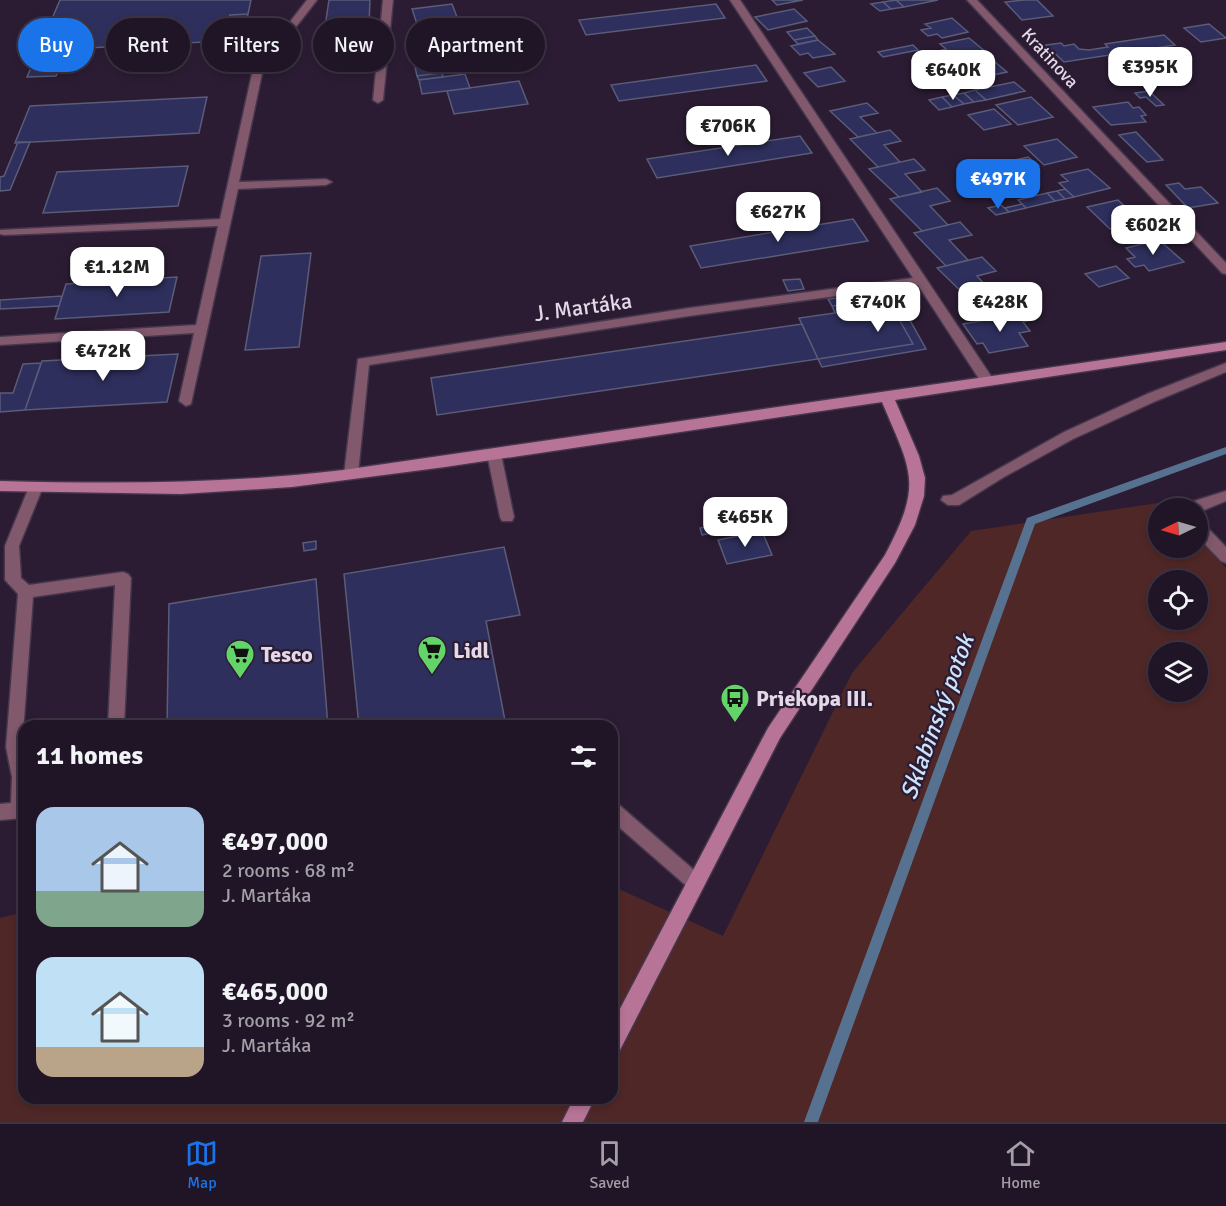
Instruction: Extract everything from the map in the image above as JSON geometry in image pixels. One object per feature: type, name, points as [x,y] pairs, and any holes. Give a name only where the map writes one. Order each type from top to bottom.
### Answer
[{"type":"street","points":[[186,401],[258,69],[312,0]]},
{"type":"street","points":[[378,100],[388,0]]},
{"type":"street","points":[[735,0],[988,382]]},
{"type":"street","name":"Kratinova","points":[[972,0],[1226,270]]},
{"type":"street","points":[[233,186],[327,182]]},
{"type":"street","points":[[3,232],[225,222]]},
{"type":"street","name":"J. Martáka","points":[[351,474],[363,362],[689,312],[921,281]]},
{"type":"street","points":[[0,341],[201,329]]},
{"type":"street","points":[[0,486],[240,486],[351,474],[1226,346]]},
{"type":"street","points":[[948,500],[954,501],[1003,469],[1067,435],[1226,367]]},
{"type":"street","points":[[618,1033],[774,733],[890,559],[908,525],[917,496],[918,478],[912,456],[886,397]]},
{"type":"street","points":[[494,454],[507,517]]},
{"type":"street","points":[[26,592],[13,580],[12,546],[36,487]]},
{"type":"street","points":[[1208,503],[1226,496]]},
{"type":"street","points":[[1208,538],[1226,557]]},
{"type":"street","points":[[26,592],[123,578],[116,720]]},
{"type":"street","points":[[18,762],[14,747],[26,592]]},
{"type":"street","points":[[0,812],[18,810]]},
{"type":"street","points":[[618,815],[696,883]]},
{"type":"street","points":[[572,1122],[582,1104]]},
{"type":"shaded area","points":[[1148,504],[1148,558],[1208,558],[1208,549],[1226,568],[1226,1122],[0,1122],[0,918],[18,914],[18,1104],[618,1104],[618,889],[723,936],[852,673],[971,531]]},
{"type":"building","points":[[60,0],[251,0],[248,14],[230,15],[229,18],[202,18],[202,42],[190,43],[190,18],[106,18],[106,47],[94,48],[94,18],[52,18]]},
{"type":"building","points":[[329,0],[370,0],[369,18],[326,18]]},
{"type":"building","points":[[772,0],[803,0],[777,5]]},
{"type":"building","points":[[896,0],[904,7],[891,9],[883,2]]},
{"type":"building","points":[[896,0],[938,0],[904,7]]},
{"type":"building","points":[[1037,0],[1053,16],[1022,20],[1005,2]]},
{"type":"building","points":[[883,2],[891,9],[880,11],[871,4]]},
{"type":"building","points":[[452,4],[457,18],[415,18],[412,9]]},
{"type":"building","points":[[716,4],[725,18],[586,35],[579,20]]},
{"type":"building","points":[[794,9],[807,21],[768,30],[755,17]]},
{"type":"building","points":[[248,14],[247,18],[229,18],[230,15]]},
{"type":"building","points":[[952,18],[968,32],[942,38],[937,34],[928,36],[921,30],[931,28],[925,24]]},
{"type":"building","points":[[1209,24],[1226,38],[1201,42],[1184,28]]},
{"type":"building","points":[[807,28],[815,36],[794,40],[787,32]]},
{"type":"building","points":[[1164,35],[1175,45],[1064,62],[1046,45],[1074,44],[1079,49],[1089,50],[1108,47],[1105,44]]},
{"type":"building","points":[[815,36],[818,40],[798,44],[794,40]]},
{"type":"building","points":[[969,38],[986,52],[949,60],[939,51],[946,49],[940,44]]},
{"type":"building","points":[[818,40],[835,54],[813,58],[808,53],[800,55],[791,46]]},
{"type":"building","points":[[913,45],[918,50],[883,57],[878,52]]},
{"type":"building","points":[[943,54],[949,60],[933,64],[926,58]]},
{"type":"building","points":[[989,57],[1007,72],[974,79],[958,67],[963,66],[960,63]]},
{"type":"building","points":[[756,65],[767,81],[619,101],[611,85]]},
{"type":"building","points":[[831,67],[845,81],[818,87],[804,73]]},
{"type":"building","points":[[954,71],[966,82],[937,88],[925,76]]},
{"type":"building","points":[[29,72],[58,72],[56,76],[27,77]]},
{"type":"building","points":[[416,72],[448,72],[417,76]]},
{"type":"building","points":[[442,72],[443,77],[419,80],[417,76]]},
{"type":"building","points":[[465,74],[470,88],[422,94],[419,80]]},
{"type":"building","points":[[519,81],[528,104],[454,114],[447,91]]},
{"type":"building","points":[[1014,82],[1025,91],[986,100],[975,90]]},
{"type":"building","points":[[975,90],[986,100],[974,102],[964,93]]},
{"type":"building","points":[[1149,91],[1164,105],[1156,106],[1146,97],[1140,98],[1135,93]]},
{"type":"building","points":[[964,93],[974,102],[964,104],[953,95]]},
{"type":"building","points":[[953,95],[964,104],[952,107],[942,97]]},
{"type":"building","points":[[207,97],[199,133],[15,143],[30,106]]},
{"type":"building","points":[[942,97],[952,107],[939,110],[929,100]]},
{"type":"building","points":[[1031,97],[1053,117],[1018,125],[996,105]]},
{"type":"building","points":[[1128,102],[1133,108],[1139,107],[1146,115],[1141,116],[1146,122],[1111,125],[1093,107]]},
{"type":"building","points":[[867,103],[878,113],[860,117],[877,133],[858,137],[830,111]]},
{"type":"building","points":[[994,109],[1011,124],[984,130],[968,115]]},
{"type":"building","points":[[890,130],[901,141],[884,145],[900,162],[878,167],[850,139]]},
{"type":"building","points":[[1136,132],[1163,160],[1147,162],[1119,135]]},
{"type":"building","points":[[800,136],[812,153],[657,178],[647,159]]},
{"type":"building","points":[[1057,139],[1077,157],[1044,165],[1024,146]]},
{"type":"building","points":[[18,142],[30,142],[10,190],[0,191],[0,177],[4,176]]},
{"type":"building","points":[[1028,157],[1039,166],[1019,171],[1010,161]]},
{"type":"building","points":[[914,159],[925,170],[905,174],[922,192],[899,197],[869,169]]},
{"type":"building","points":[[188,166],[178,206],[43,213],[57,172]]},
{"type":"building","points":[[1088,169],[1110,188],[1074,197],[1059,183],[1068,181],[1061,175]]},
{"type":"building","points":[[1179,183],[1185,189],[1201,187],[1218,203],[1188,208],[1166,185]]},
{"type":"building","points":[[937,188],[950,201],[930,206],[948,225],[922,231],[890,199]]},
{"type":"building","points":[[1065,189],[1074,197],[1065,199],[1057,191]]},
{"type":"building","points":[[1057,191],[1065,199],[1055,201],[1047,193]]},
{"type":"building","points":[[1047,193],[1055,201],[1026,208],[1018,200]]},
{"type":"building","points":[[1118,200],[1141,221],[1110,229],[1087,207]]},
{"type":"building","points":[[1022,204],[1026,208],[1009,212],[1005,208]]},
{"type":"building","points":[[1001,205],[1009,212],[996,215],[988,208]]},
{"type":"building","points":[[853,219],[868,241],[701,268],[690,246]]},
{"type":"building","points":[[960,222],[972,235],[949,240],[968,260],[946,266],[914,233]]},
{"type":"building","points":[[1159,240],[1184,262],[1149,271],[1144,265],[1135,267],[1127,259],[1135,257],[1126,248]]},
{"type":"building","points":[[311,253],[299,347],[245,350],[261,256]]},
{"type":"building","points":[[982,257],[996,271],[977,276],[996,297],[973,303],[937,268]]},
{"type":"building","points":[[1116,266],[1129,278],[1099,287],[1085,274]]},
{"type":"building","points":[[177,277],[169,312],[55,319],[66,284]]},
{"type":"building","points":[[800,279],[804,289],[788,291],[783,280]]},
{"type":"building","points":[[882,292],[885,299],[832,306],[828,299]]},
{"type":"building","points":[[62,296],[59,306],[0,309],[0,300]]},
{"type":"building","points":[[897,297],[926,349],[822,367],[818,359],[913,344],[891,305],[835,313],[832,306]]},
{"type":"building","points":[[891,305],[913,344],[818,359],[799,318]]},
{"type":"building","points":[[1025,313],[1030,320],[1023,322],[1030,331],[1019,333],[1028,346],[989,353],[983,343],[977,344],[963,324]]},
{"type":"building","points":[[802,324],[818,359],[437,415],[431,378]]},
{"type":"building","points":[[178,354],[167,402],[25,410],[42,361]]},
{"type":"building","points":[[41,363],[25,410],[0,412],[0,393],[13,393],[23,364]]},
{"type":"building","points":[[711,526],[713,533],[702,535],[700,528]]},
{"type":"building","points":[[762,531],[772,555],[727,564],[718,540]]},
{"type":"building","points":[[316,541],[316,549],[304,551],[303,543]]},
{"type":"building","points":[[504,547],[520,615],[486,621],[505,720],[358,720],[344,574]]},
{"type":"building","points":[[316,579],[328,720],[167,720],[169,604]]},
{"type":"waterway","name":"Sklabinský potok","points":[[811,1122],[1031,521],[1226,450]]},
{"type":"place","name":"Lidl","points":[[432,676]]},
{"type":"place","name":"Tesco","points":[[240,680]]},
{"type":"place","name":"Priekopa III.","points":[[735,724]]}]
